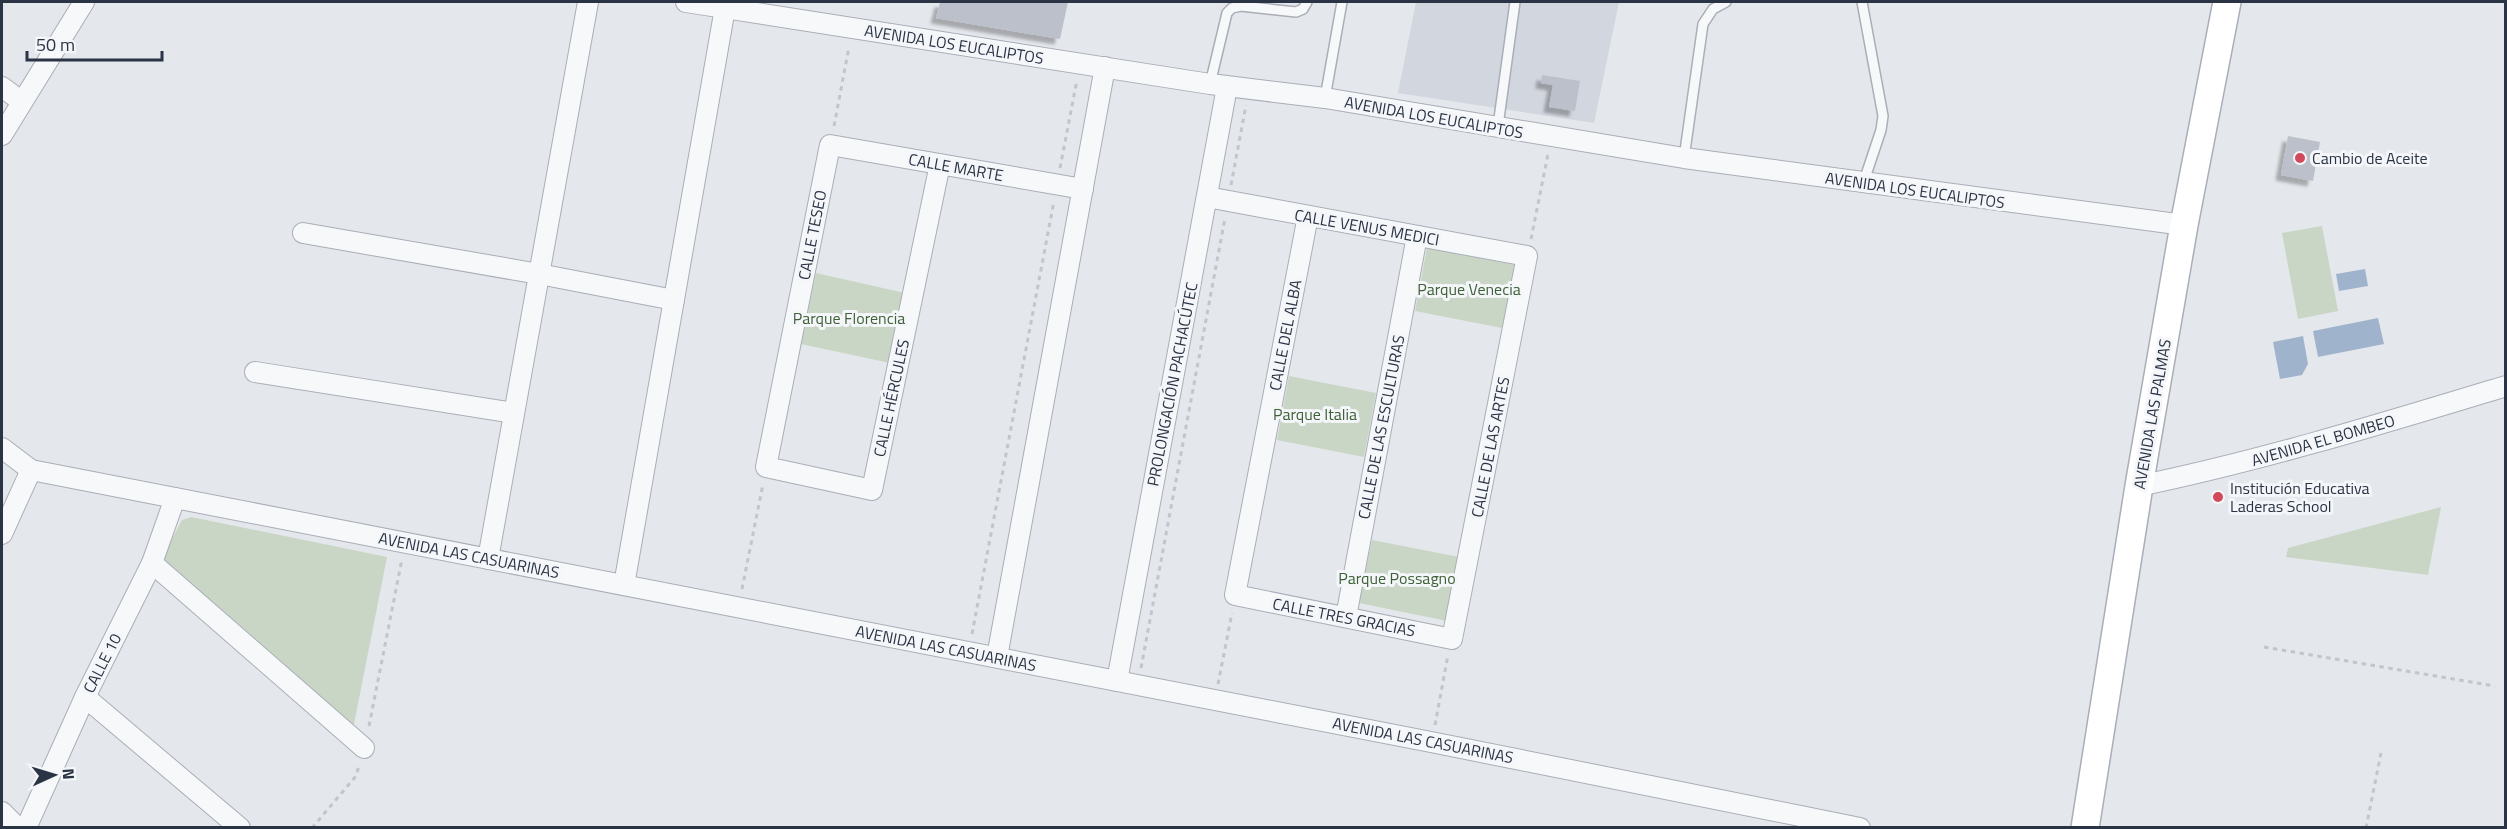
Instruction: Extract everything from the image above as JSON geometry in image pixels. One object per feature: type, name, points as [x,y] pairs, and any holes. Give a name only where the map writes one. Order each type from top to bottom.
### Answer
[{"type":"main road","name":"AVENIDA LAS PALMAS","points":[[2085,828],[2139,486],[2184,225],[2227,2]]},
{"type":"street","points":[[2,135],[84,2]]},
{"type":"street","points":[[488,559],[588,2]]},
{"type":"street","name":"AVENIDA LOS EUCALIPTOS","points":[[686,2],[1249,90],[1325,98],[1498,126],[1551,138],[1684,158],[1863,184],[2184,225]]},
{"type":"street","points":[[624,585],[725,8]]},
{"type":"street","points":[[997,657],[1105,67]]},
{"type":"street","name":"PROLONGACIÓN PACHACÚTEC","points":[[1117,681],[1207,197],[1218,85]]},
{"type":"street","points":[[2,87],[21,101]]},
{"type":"street","name":"CALLE MARTE","points":[[830,145],[1083,189]]},
{"type":"street","name":"CALLE TESEO","points":[[766,467],[830,145]]},
{"type":"street","name":"CALLE HÉRCULES","points":[[766,467],[872,490],[940,164]]},
{"type":"street","name":"CALLE VENUS MEDICI","points":[[1207,197],[1527,256]]},
{"type":"street","name":"CALLE DEL ALBA","points":[[1235,595],[1308,216]]},
{"type":"street","points":[[303,233],[674,300]]},
{"type":"street","name":"CALLE DE LAS ESCULTURAS","points":[[1346,617],[1417,236]]},
{"type":"street","name":"CALLE DE LAS ARTES","points":[[1452,639],[1527,256]]},
{"type":"street","points":[[255,372],[514,412]]},
{"type":"street","name":"AVENIDA EL BOMBEO","points":[[2139,486],[2223,469],[2299,449],[2505,386]]},
{"type":"street","points":[[2,448],[31,470],[2,534]]},
{"type":"street","name":"AVENIDA LAS CASUARINAS","points":[[31,470],[997,657],[1860,828]]},
{"type":"street","name":"CALLE 10","points":[[26,828],[85,697],[152,563],[175,498]]},
{"type":"street","points":[[152,563],[364,748]]},
{"type":"street","name":"CALLE TRES GRACIAS","points":[[1235,595],[1452,639]]},
{"type":"street","points":[[85,697],[240,828]]},
{"type":"street","points":[[2,812],[18,828]]},
{"type":"lane","points":[[1218,85],[1227,13],[1232,8],[1241,6],[1296,12],[1303,9],[1307,2]]},
{"type":"lane","points":[[1325,98],[1342,2]]},
{"type":"lane","points":[[1498,126],[1515,2]]},
{"type":"lane","points":[[1684,158],[1704,24],[1713,9],[1726,2]]},
{"type":"lane","points":[[1863,2],[1883,116],[1881,130],[1863,184]]},
{"type":"path","points":[[830,145],[853,28]]},
{"type":"path","points":[[969,652],[1080,64]]},
{"type":"path","points":[[1138,685],[1249,90]]},
{"type":"path","points":[[1527,256],[1551,138]]},
{"type":"path","points":[[738,607],[766,467]]},
{"type":"path","points":[[312,828],[356,776],[364,748],[405,543]]},
{"type":"path","points":[[1215,700],[1235,595]]},
{"type":"path","points":[[1431,742],[1452,639]]},
{"type":"path","points":[[2264,647],[2495,686]]},
{"type":"path","points":[[2367,828],[2382,753]]},
{"type":"shaded area","points":[[1416,2],[1619,2],[1594,123],[1398,93]]},
{"type":"green space","points":[[2322,226],[2338,311],[2298,319],[2282,233]]},
{"type":"green space","name":"Parque Venecia","points":[[1427,248],[1515,265],[1502,328],[1415,311]]},
{"type":"green space","name":"Parque Florencia","points":[[816,273],[905,293],[890,363],[801,344]]},
{"type":"green space","name":"Parque Italia","points":[[1289,376],[1376,393],[1364,457],[1277,440]]},
{"type":"green space","points":[[2441,507],[2428,575],[2286,557],[2288,548]]},
{"type":"green space","points":[[191,517],[387,557],[354,724],[348,722],[166,567],[162,557],[182,520]]},
{"type":"green space","name":"Parque Possagno","points":[[1372,540],[1459,557],[1447,621],[1359,603]]},
{"type":"water","points":[[2365,269],[2368,286],[2339,291],[2336,274]]},
{"type":"water","points":[[2378,318],[2384,344],[2318,357],[2313,331]]},
{"type":"water","points":[[2303,336],[2308,364],[2302,375],[2280,379],[2273,342]]},
{"type":"building","points":[[940,2],[1068,2],[1060,39],[936,18]]},
{"type":"building","points":[[1542,75],[1580,81],[1575,111],[1549,107],[1553,85],[1541,83]]},
{"type":"building","name":"Cambio de Aceite","points":[[2288,136],[2320,142],[2313,181],[2281,175]]},
{"type":"place","name":"Cambio de Aceite","points":[[2300,158]]},
{"type":"place","name":"Institución Educativa Laderas School","points":[[2218,497]]}]
